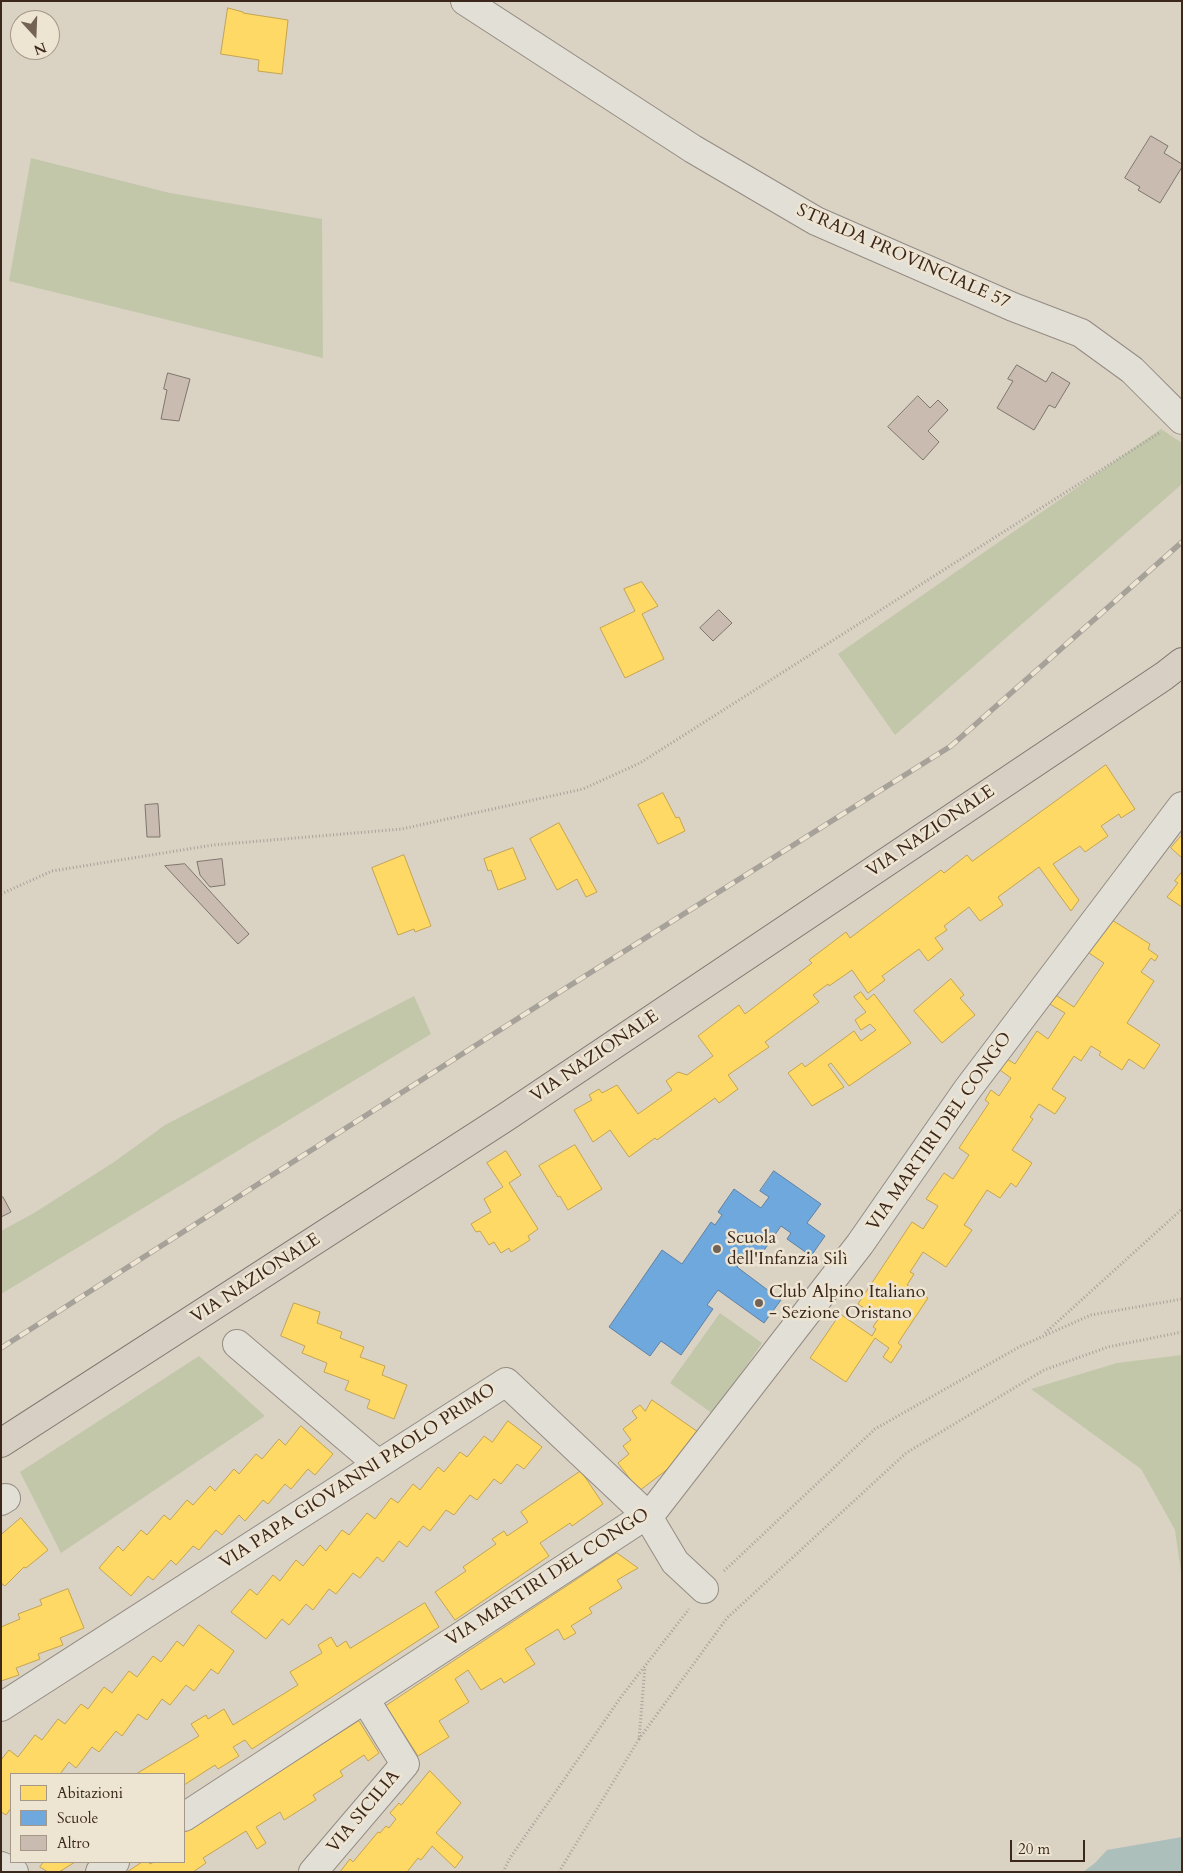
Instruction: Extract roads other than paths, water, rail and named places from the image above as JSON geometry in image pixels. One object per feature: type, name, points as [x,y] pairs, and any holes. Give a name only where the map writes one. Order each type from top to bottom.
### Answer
[{"type":"main road","name":"VIA NAZIONALE","points":[[1,1443],[506,1117],[1173,669],[1182,653]]},
{"type":"street","name":"STRADA PROVINCIALE 57","points":[[465,1],[692,149],[816,221],[1013,307],[1081,333],[1132,370],[1181,420]]},
{"type":"street","name":"VIA MARTIRI DEL CONGO","points":[[185,1816],[654,1510],[860,1244],[967,1090],[1182,806]]},
{"type":"street","points":[[237,1344],[378,1464]]},
{"type":"street","name":"VIA PAPA GIOVANNI PAOLO PRIMO","points":[[1,1707],[506,1382],[647,1514],[676,1562],[704,1589]]},
{"type":"street","name":"VIA SICILIA","points":[[313,1872],[405,1764],[365,1698]]},
{"type":"street","points":[[100,1872],[114,1863]]},
{"type":"street","points":[[1,1866],[14,1872]]},
{"type":"railway","points":[[1,1348],[550,998],[951,746],[1182,542]]},
{"type":"place","name":"Scuola dell'Infanzia Silì","points":[[717,1249]]},
{"type":"place","name":"Club Alpino Italiano - Sezione Oristano","points":[[759,1303]]}]
